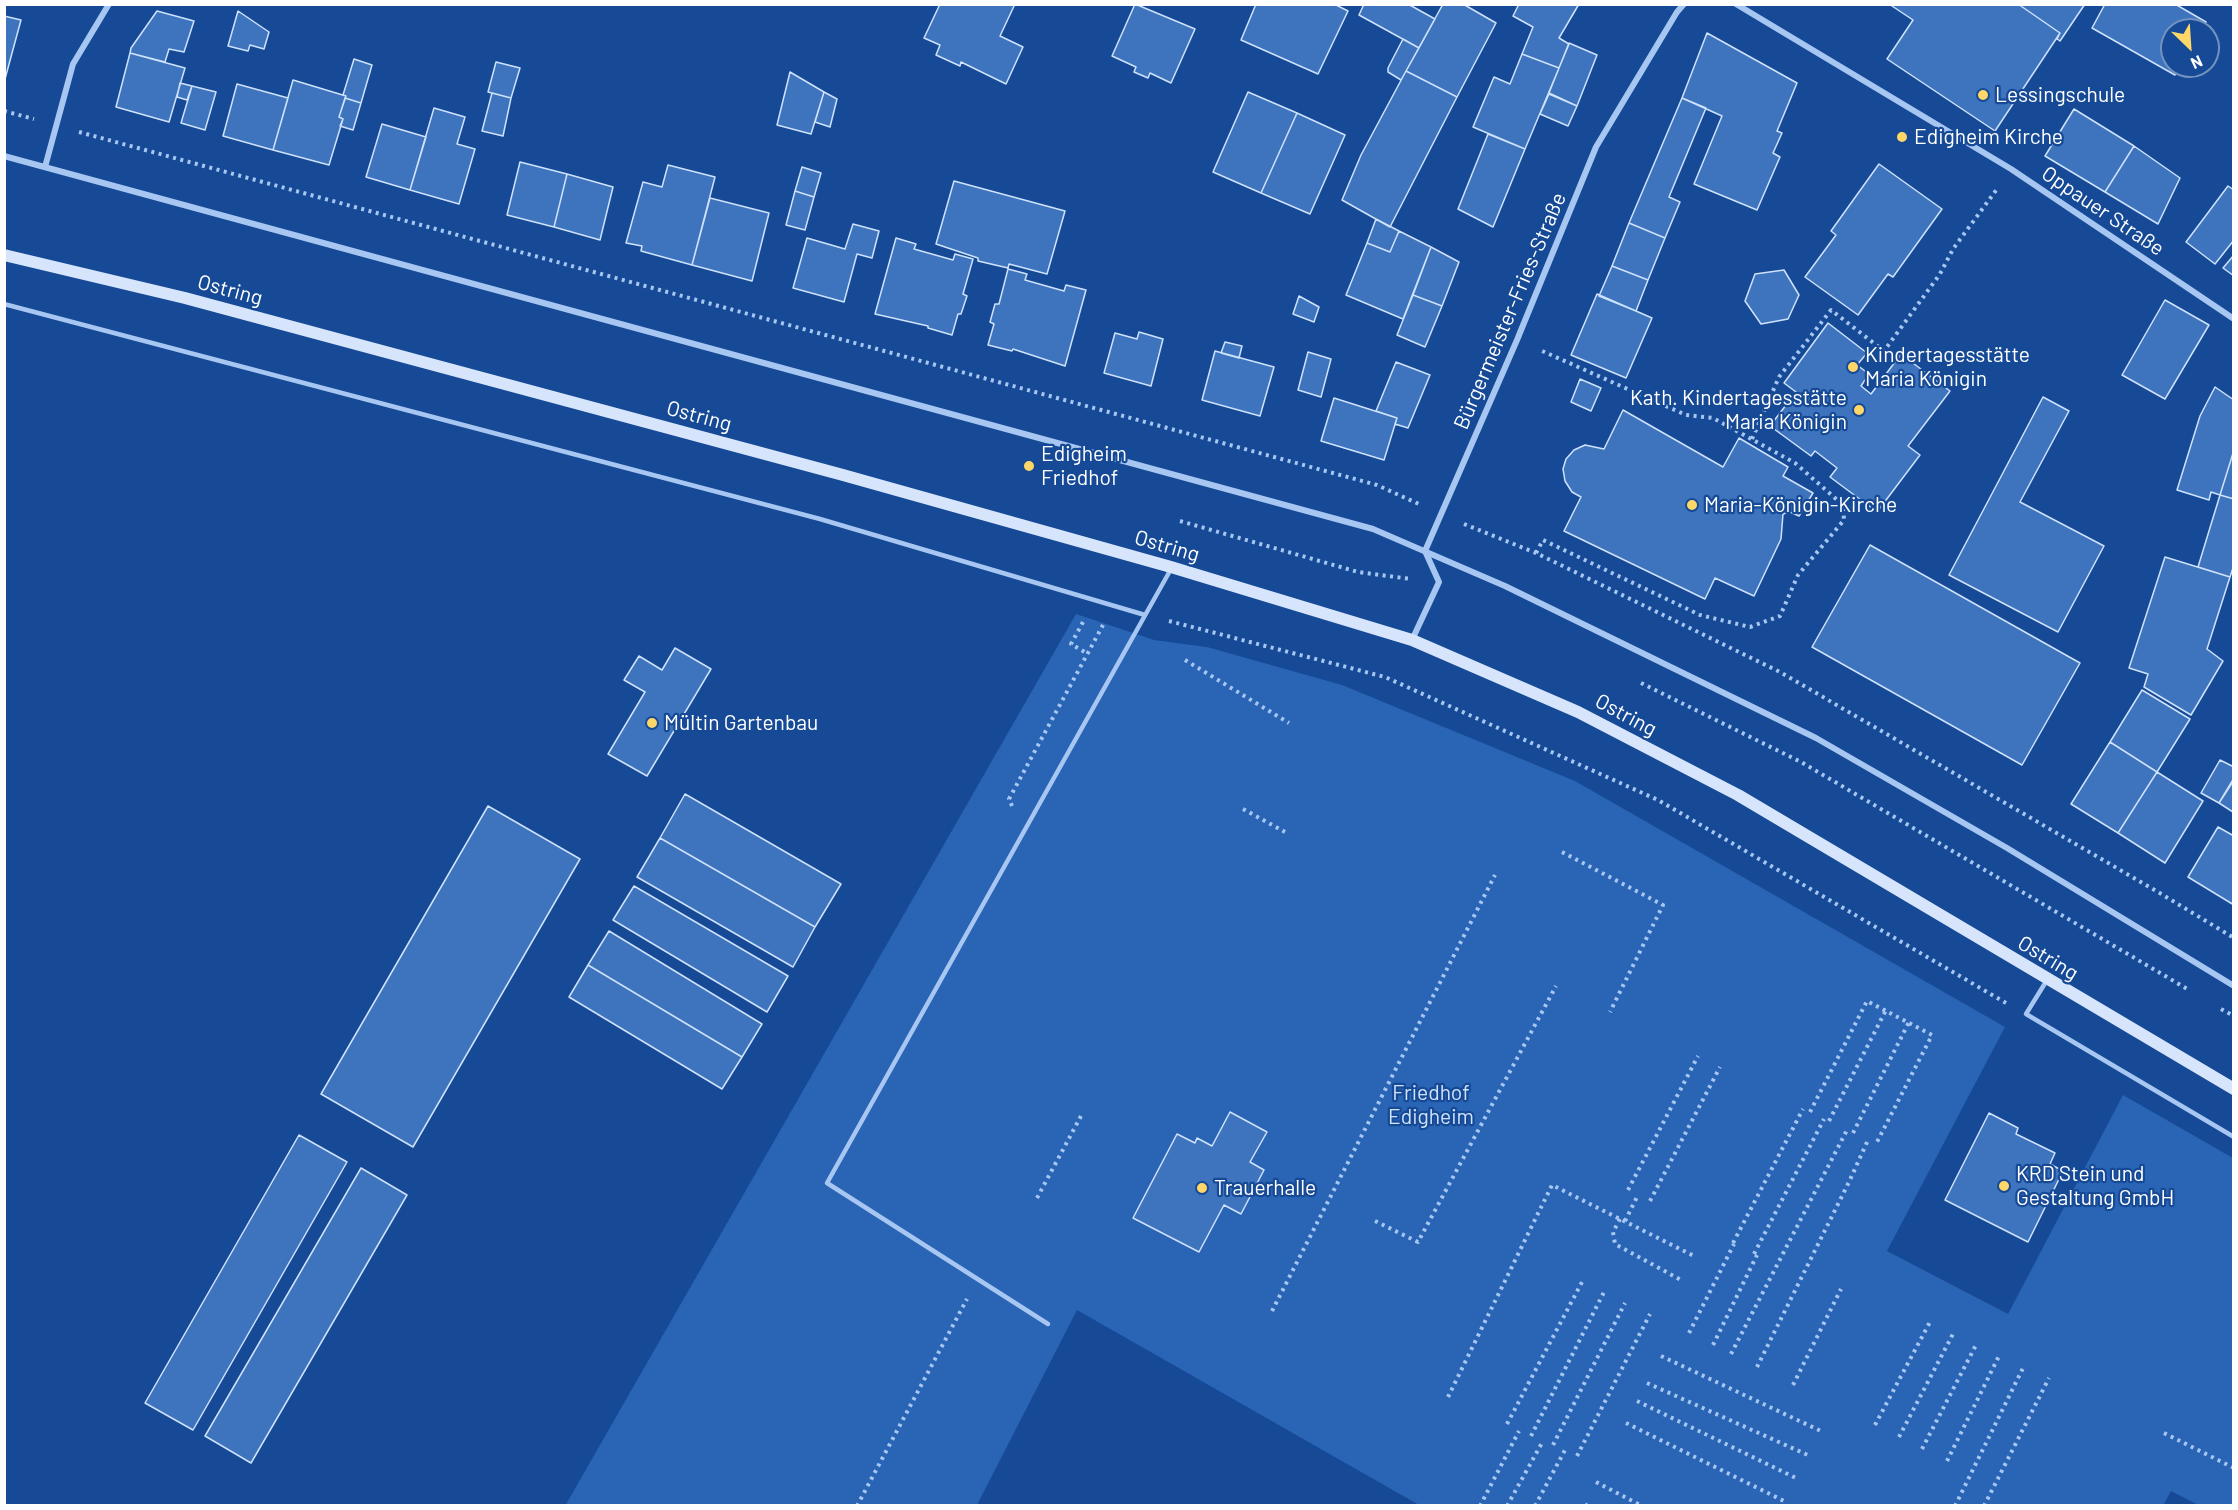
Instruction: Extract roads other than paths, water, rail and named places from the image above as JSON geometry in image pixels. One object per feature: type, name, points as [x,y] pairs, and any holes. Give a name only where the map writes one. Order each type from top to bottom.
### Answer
[{"type":"street","points":[[45,167],[73,64],[109,4]]},
{"type":"street","name":"Bürgermeister-Fries-Straße","points":[[1425,550],[1517,340],[1596,147],[1684,4]]},
{"type":"street","name":"Oppauer Straße","points":[[1736,4],[2011,169],[2234,319]]},
{"type":"street","points":[[4,156],[1373,529],[1505,586],[1816,738],[2007,848],[2234,986]]},
{"type":"street","name":"Ostring","points":[[4,255],[208,304],[843,476],[1171,567],[1412,640],[1578,711],[1738,795],[2234,1089]]},
{"type":"street","points":[[1412,640],[1439,582],[1425,550]]},
{"type":"lane","points":[[4,304],[820,519],[1145,615]]},
{"type":"lane","points":[[1048,1324],[827,1183],[1171,567]]},
{"type":"lane","points":[[2047,980],[2026,1014],[2234,1137]]},
{"type":"place","name":"Lessingschule","points":[[1983,95]]},
{"type":"place","name":"Edigheim Kirche","points":[[1902,137]]},
{"type":"place","name":"Kindertagesstätte Maria Königin","points":[[1853,367]]},
{"type":"place","name":"Kath. Kindertagesstätte Maria Königin","points":[[1859,410]]},
{"type":"place","name":"Edigheim Friedhof","points":[[1029,466]]},
{"type":"place","name":"Maria-Königin-Kirche","points":[[1692,505]]},
{"type":"place","name":"Mültin Gartenbau","points":[[652,723]]},
{"type":"place","name":"KRD Stein und Gestaltung GmbH","points":[[2004,1186]]},
{"type":"place","name":"Trauerhalle","points":[[1202,1188]]},
{"type":"park label","name":"Friedhof Edigheim","points":[[1431,1105]]}]
